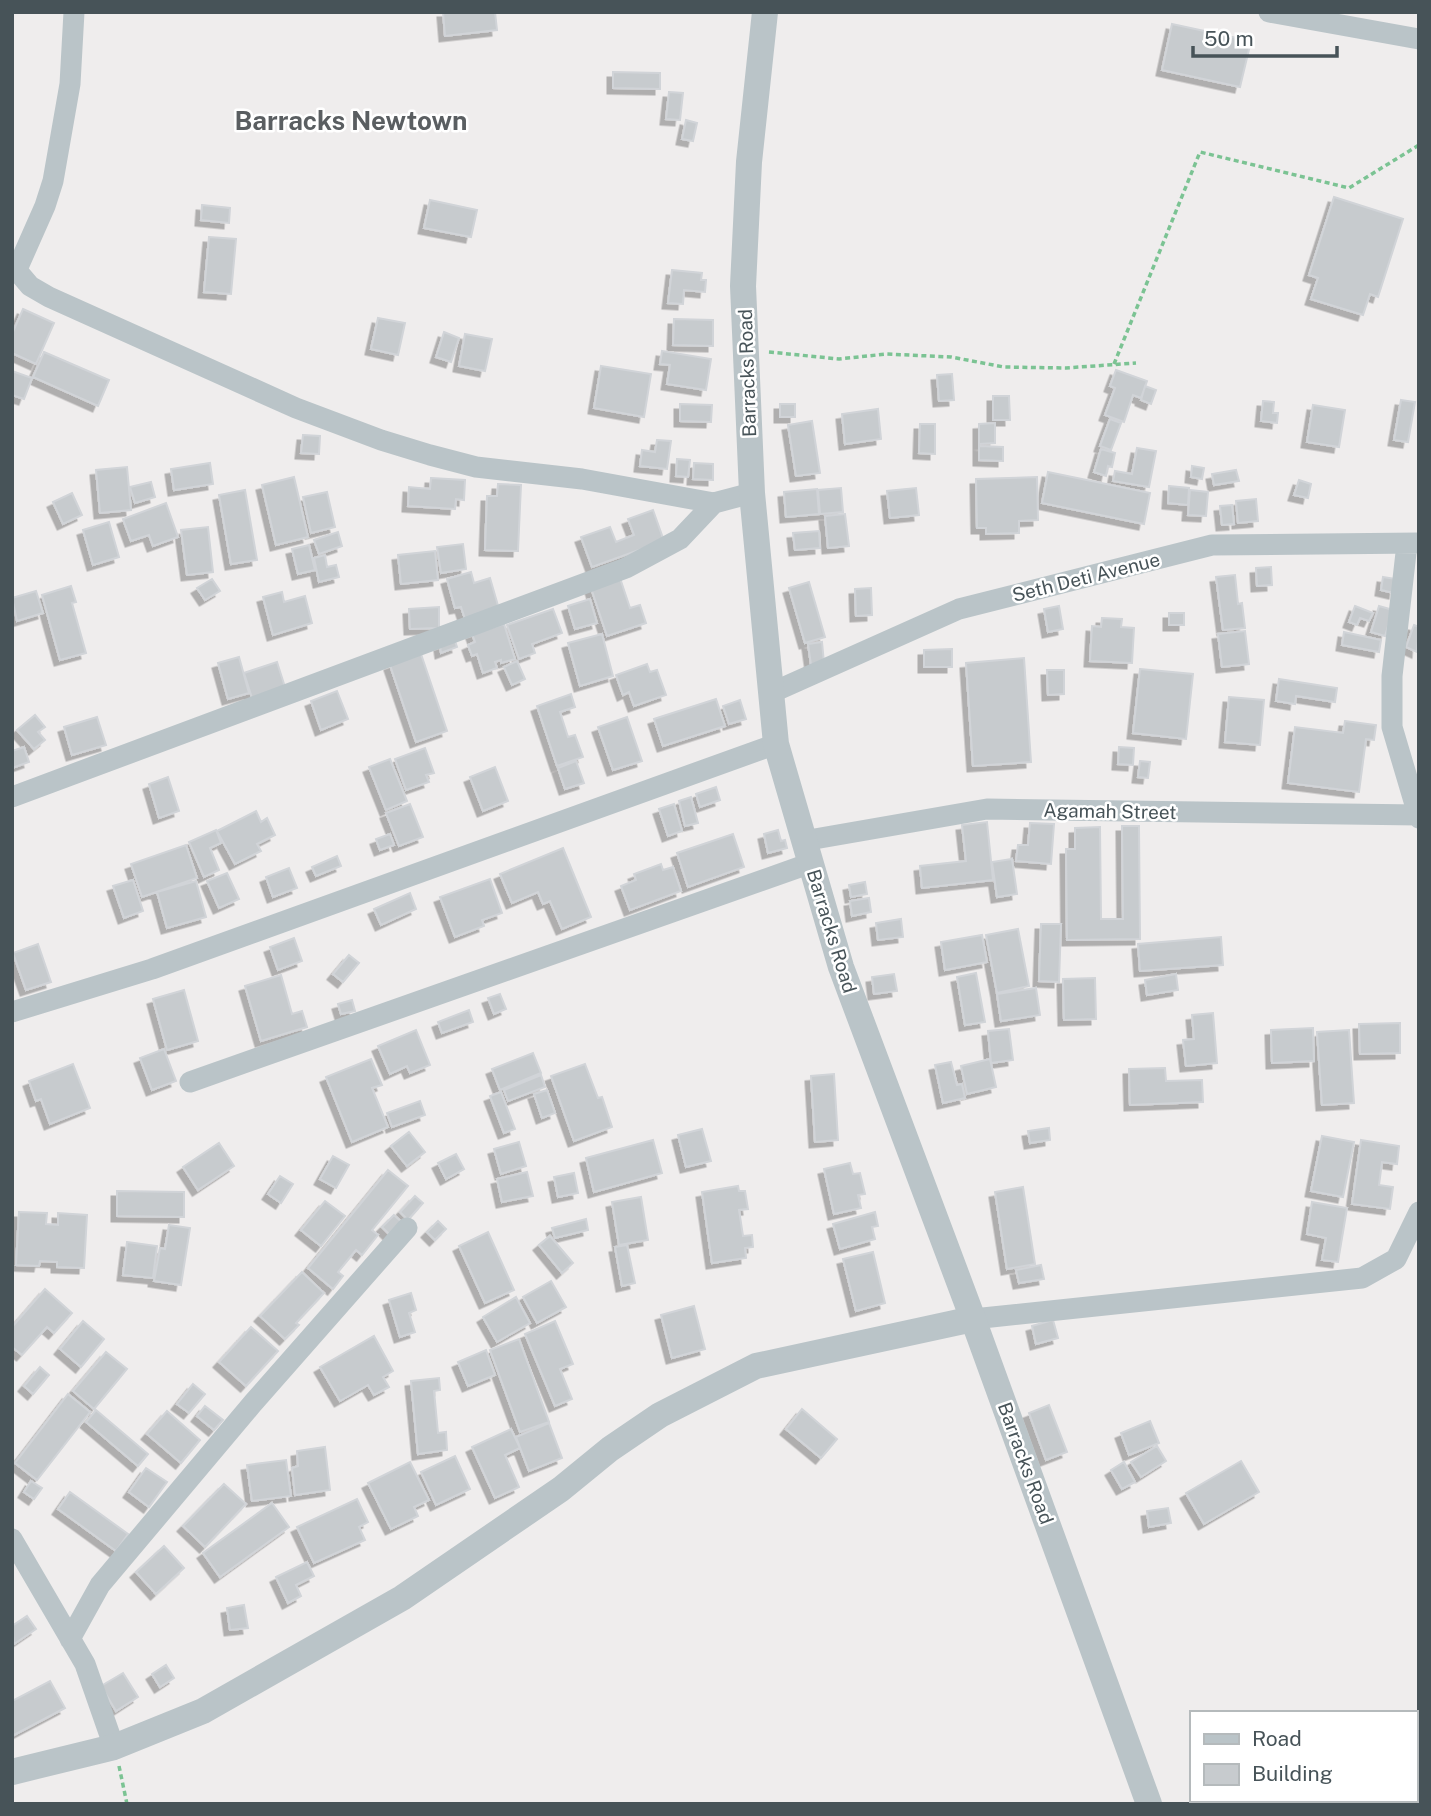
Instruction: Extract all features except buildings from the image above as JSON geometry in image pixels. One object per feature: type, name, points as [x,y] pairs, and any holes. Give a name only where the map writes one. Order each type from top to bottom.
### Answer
[{"type":"street","points":[[74,12],[69,84],[53,181],[46,206],[16,271],[30,286],[48,297],[246,387],[381,440],[476,467],[582,479],[714,503],[752,493]]},
{"type":"street","name":"Barracks Road","points":[[765,12],[749,162],[743,286],[752,493],[776,744],[841,967],[973,1319],[1149,1804]]},
{"type":"street","points":[[1269,12],[1357,20],[1419,39]]},
{"type":"street","points":[[12,797],[626,568],[680,539],[714,503]]},
{"type":"street","name":"Seth Deti Avenue","points":[[771,692],[959,609],[1212,544],[1413,544]]},
{"type":"street","points":[[1413,544],[1392,676],[1392,727],[1418,816]]},
{"type":"street","points":[[12,1012],[165,964],[776,744]]},
{"type":"street","name":"Agamah Street","points":[[190,1082],[807,852],[987,809],[1418,816]]},
{"type":"street","points":[[12,1772],[114,1747],[203,1711],[402,1598],[561,1489],[610,1449],[660,1415],[756,1366],[973,1319],[1362,1278],[1396,1259],[1419,1212]]},
{"type":"street","points":[[70,1639],[100,1586],[253,1404],[407,1228]]},
{"type":"street","points":[[12,1539],[85,1664],[114,1747]]},
{"type":"path","points":[[1114,364],[1200,152],[1349,188],[1419,145]]},
{"type":"path","points":[[746,350],[839,359],[886,354],[951,357],[1004,367],[1066,368],[1136,363]]},
{"type":"path","points":[[114,1747],[127,1804]]},
{"type":"district","name":"Barracks Newtown","points":[[351,120]]}]
